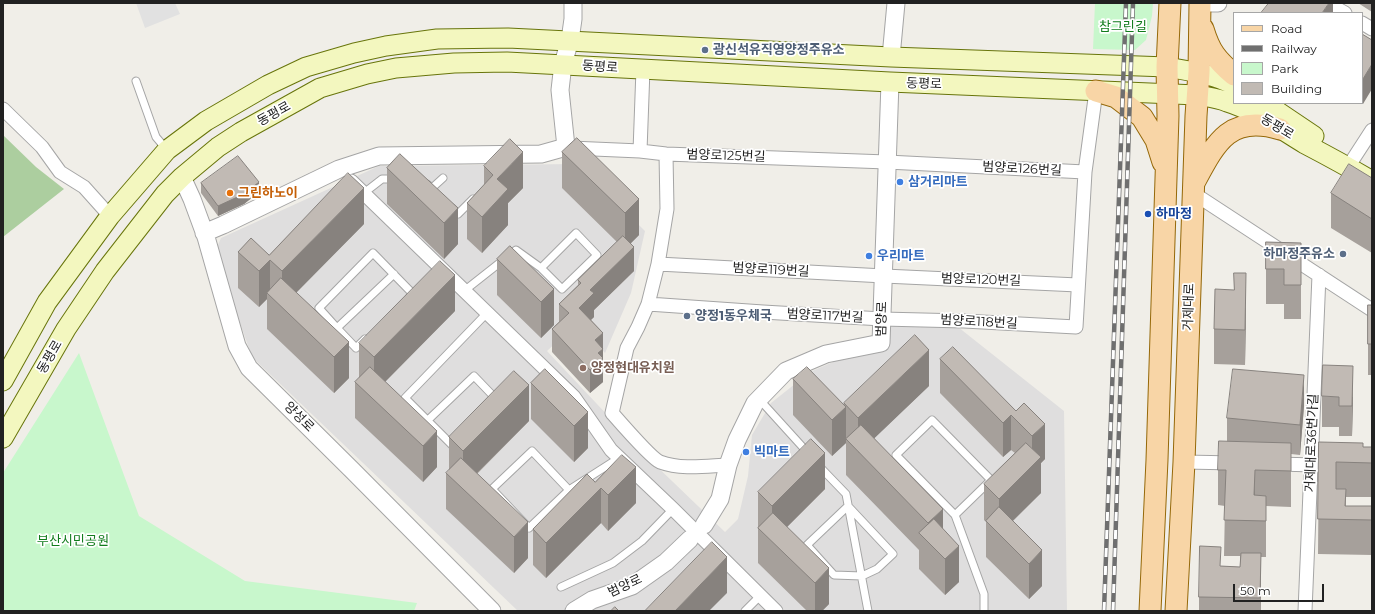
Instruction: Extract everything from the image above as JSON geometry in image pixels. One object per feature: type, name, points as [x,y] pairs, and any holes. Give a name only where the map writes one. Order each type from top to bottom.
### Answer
[{"type":"main road","name":"거제대로","points":[[1150,611],[1158,436],[1170,3]]},
{"type":"main road","name":"거제대로","points":[[1176,611],[1184,462],[1193,189],[1199,72],[1200,8]]},
{"type":"main road","points":[[1200,8],[1212,53],[1224,67],[1233,74]]},
{"type":"main road","name":"동평로","points":[[3,381],[47,302],[110,216],[167,150],[206,121],[268,85],[306,67],[354,53],[386,46],[437,39],[508,38],[570,40],[1167,68],[1199,72],[1233,84]]},
{"type":"main road","name":"동평로","points":[[3,438],[66,329],[105,271],[165,194],[182,177],[218,147],[241,132],[320,88],[367,74],[396,68],[454,63],[507,62],[890,82],[1197,95],[1233,103]]},
{"type":"main road","points":[[1096,91],[1116,97],[1142,117],[1156,140],[1166,175]]},
{"type":"main road","name":"동평로","points":[[1234,104],[1264,118],[1280,129],[1372,181]]},
{"type":"main road","name":"동평로","points":[[1267,104],[1300,126],[1329,148],[1348,167]]},
{"type":"main road","points":[[1193,189],[1208,156],[1217,143],[1226,134],[1238,127],[1256,124],[1280,129]]},
{"type":"street","points":[[204,233],[339,169],[379,156],[541,154],[566,147],[560,90],[563,64],[570,40],[573,19],[573,3]]},
{"type":"street","points":[[891,56],[896,3]]},
{"type":"street","points":[[1200,8],[1218,3]]},
{"type":"street","points":[[1327,3],[1343,12]]},
{"type":"street","points":[[1363,24],[1372,29]]},
{"type":"street","points":[[640,151],[643,70]]},
{"type":"street","name":"범양로","points":[[704,525],[720,499],[728,465],[737,440],[755,403],[786,371],[826,354],[881,343],[890,82]]},
{"type":"street","points":[[1078,284],[1085,172],[1096,91]]},
{"type":"street","points":[[3,109],[42,147],[60,172],[84,187],[110,216]]},
{"type":"street","points":[[1348,167],[1372,130]]},
{"type":"street","name":"범양로125번길","points":[[566,147],[666,154],[887,162]]},
{"type":"street","points":[[596,427],[612,413],[627,348],[648,304],[658,264],[667,210],[666,154]]},
{"type":"street","name":"범양로126번길","points":[[887,162],[1085,172]]},
{"type":"street","points":[[339,169],[438,271],[464,291],[574,397],[611,450],[776,611]]},
{"type":"street","name":"양성로","points":[[182,177],[192,199],[204,233],[237,346],[249,368],[492,611]]},
{"type":"street","points":[[1193,189],[1372,310]]},
{"type":"street","name":"범양로119번길","points":[[658,264],[884,276]]},
{"type":"street","name":"거제대로36번가길","points":[[1305,611],[1319,275]]},
{"type":"street","name":"범양로120번길","points":[[884,276],[1078,284]]},
{"type":"street","name":"범양로118번길","points":[[882,319],[964,321],[1076,327],[1078,284]]},
{"type":"street","name":"범양로117번길","points":[[648,304],[882,319]]},
{"type":"street","points":[[612,413],[658,462],[689,467],[728,465]]},
{"type":"street","points":[[1184,462],[1247,464]]},
{"type":"street","points":[[1263,464],[1334,466]]},
{"type":"street","name":"범양로","points":[[574,611],[592,600],[632,586],[666,562],[690,539]]},
{"type":"lane","points":[[136,81],[156,138],[167,150]]},
{"type":"lane","points":[[364,194],[382,179],[390,179],[401,174]]},
{"type":"lane","points":[[422,179],[435,191],[443,178]]},
{"type":"lane","points":[[447,204],[458,214],[478,194]]},
{"type":"lane","points":[[464,291],[516,250],[541,268],[562,289],[597,255],[576,233],[541,268]]},
{"type":"lane","points":[[373,332],[356,348],[318,308],[373,253],[394,274],[416,291],[402,305]]},
{"type":"lane","points":[[337,328],[394,274]]},
{"type":"lane","points":[[460,441],[454,447],[405,398],[487,313]]},
{"type":"lane","points":[[428,420],[474,376],[500,403],[494,408]]},
{"type":"lane","points":[[759,399],[846,494],[868,611]]},
{"type":"lane","points":[[955,515],[991,480],[932,420],[896,455],[955,515],[984,594],[984,611]]},
{"type":"lane","points":[[569,490],[532,451],[492,489],[529,528],[569,490],[619,458]]},
{"type":"lane","points":[[848,506],[893,554],[877,569],[862,576],[834,575],[806,545],[848,506]]},
{"type":"lane","points":[[560,587],[613,563],[642,541],[673,509]]},
{"type":"lane","points":[[745,611],[760,595]]},
{"type":"shaded area","points":[[136,3],[175,3],[180,14],[145,28]]},
{"type":"shaded area","points":[[577,164],[645,231],[631,293],[605,353],[590,336],[563,336],[547,351],[646,456],[725,532],[738,519],[748,476],[752,435],[771,403],[810,372],[840,359],[888,348],[889,324],[958,327],[1064,411],[1067,611],[518,611],[252,357],[215,252],[221,238],[379,166]]},
{"type":"green space","name":"참그린길","points":[[1095,3],[1153,3],[1152,16],[1146,40],[1135,50],[1093,49]]},
{"type":"green space","points":[[3,135],[36,167],[64,189],[3,237]]},
{"type":"green space","name":"부산시민공원","points":[[79,353],[139,516],[245,581],[417,603],[414,611],[3,611],[3,473]]},
{"type":"building","points":[[1269,3],[1329,3],[1323,12],[1262,12]]},
{"type":"building","points":[[1363,35],[1372,40],[1372,64],[1363,79]]},
{"type":"building","points":[[577,138],[639,199],[625,213],[562,152]]},
{"type":"building","points":[[510,139],[523,152],[497,179],[508,189],[482,217],[467,203],[493,175],[484,166]]},
{"type":"building","points":[[400,154],[458,208],[444,223],[387,168]]},
{"type":"building","name":"그린하노이","points":[[238,156],[259,182],[244,194],[218,206],[201,183]]},
{"type":"building","points":[[1349,164],[1372,178],[1372,219],[1331,193]]},
{"type":"building","points":[[348,173],[364,188],[282,271],[270,260],[259,271],[238,252],[251,238],[269,255]]},
{"type":"building","points":[[623,236],[634,247],[590,290],[594,293],[579,308],[603,333],[595,340],[603,349],[598,353],[603,358],[590,370],[552,329],[569,313],[559,304],[581,283],[578,280]]},
{"type":"building","points":[[1266,242],[1301,243],[1301,285],[1284,285],[1284,269],[1266,269]]},
{"type":"building","points":[[510,246],[554,289],[541,302],[497,259]]},
{"type":"building","points":[[440,261],[455,275],[374,357],[359,343]]},
{"type":"building","points":[[1234,273],[1246,273],[1245,330],[1214,329],[1215,289],[1234,290]]},
{"type":"building","points":[[281,278],[349,342],[334,357],[267,293]]},
{"type":"building","points":[[1368,305],[1372,305],[1372,344],[1368,344]]},
{"type":"building","points":[[915,335],[929,350],[858,418],[844,403]]},
{"type":"building","points":[[953,347],[1016,411],[1024,403],[1045,424],[1032,436],[1011,415],[1003,423],[940,359]]},
{"type":"building","points":[[1323,365],[1353,366],[1352,406],[1339,406],[1339,397],[1322,396]]},
{"type":"building","points":[[370,367],[437,431],[423,446],[355,382]]},
{"type":"building","points":[[807,367],[846,407],[832,420],[793,379]]},
{"type":"building","points":[[545,369],[588,412],[574,426],[531,383]]},
{"type":"building","points":[[1233,369],[1304,375],[1300,425],[1227,418]]},
{"type":"building","points":[[514,371],[529,385],[463,451],[449,437]]},
{"type":"building","points":[[861,425],[943,509],[928,523],[846,439]]},
{"type":"building","points":[[811,439],[825,453],[772,506],[758,492]]},
{"type":"building","points":[[1219,441],[1291,443],[1291,471],[1255,470],[1254,495],[1266,496],[1266,521],[1224,520],[1226,470],[1218,470]]},
{"type":"building","points":[[1319,442],[1363,443],[1363,447],[1372,447],[1372,463],[1336,462],[1336,489],[1346,489],[1345,506],[1372,506],[1372,520],[1318,519]]},
{"type":"building","points":[[1026,443],[1041,457],[999,499],[984,484]]},
{"type":"building","points":[[622,455],[636,467],[608,495],[601,488],[546,543],[533,529],[587,474],[595,482]]},
{"type":"building","points":[[461,458],[528,522],[514,537],[446,473]]},
{"type":"building","points":[[999,507],[1042,550],[1029,564],[986,521]]},
{"type":"building","points":[[773,513],[829,568],[815,583],[758,528]]},
{"type":"building","points":[[934,519],[959,546],[945,559],[919,533]]},
{"type":"building","points":[[712,542],[727,557],[675,611],[645,611]]},
{"type":"building","points":[[1200,546],[1221,547],[1220,566],[1240,567],[1241,553],[1261,553],[1260,598],[1199,597]]},
{"type":"building","points":[[615,607],[619,611],[611,611]]},
{"type":"railway","points":[[1104,611],[1126,3]]},
{"type":"railway","points":[[1113,611],[1133,3]]},
{"type":"place","name":"광신석유직영양정주유소","points":[[705,50]]},
{"type":"place","name":"삼거리마트","points":[[900,182]]},
{"type":"place","name":"그린하노이","points":[[230,193]]},
{"type":"place","name":"하마정","points":[[1148,214]]},
{"type":"place","name":"하마정주유소","points":[[1343,254]]},
{"type":"place","name":"우리마트","points":[[869,256]]},
{"type":"place","name":"양정1동우체국","points":[[687,316]]},
{"type":"place","name":"양정현대유치원","points":[[583,368]]},
{"type":"place","name":"빅마트","points":[[746,452]]}]
